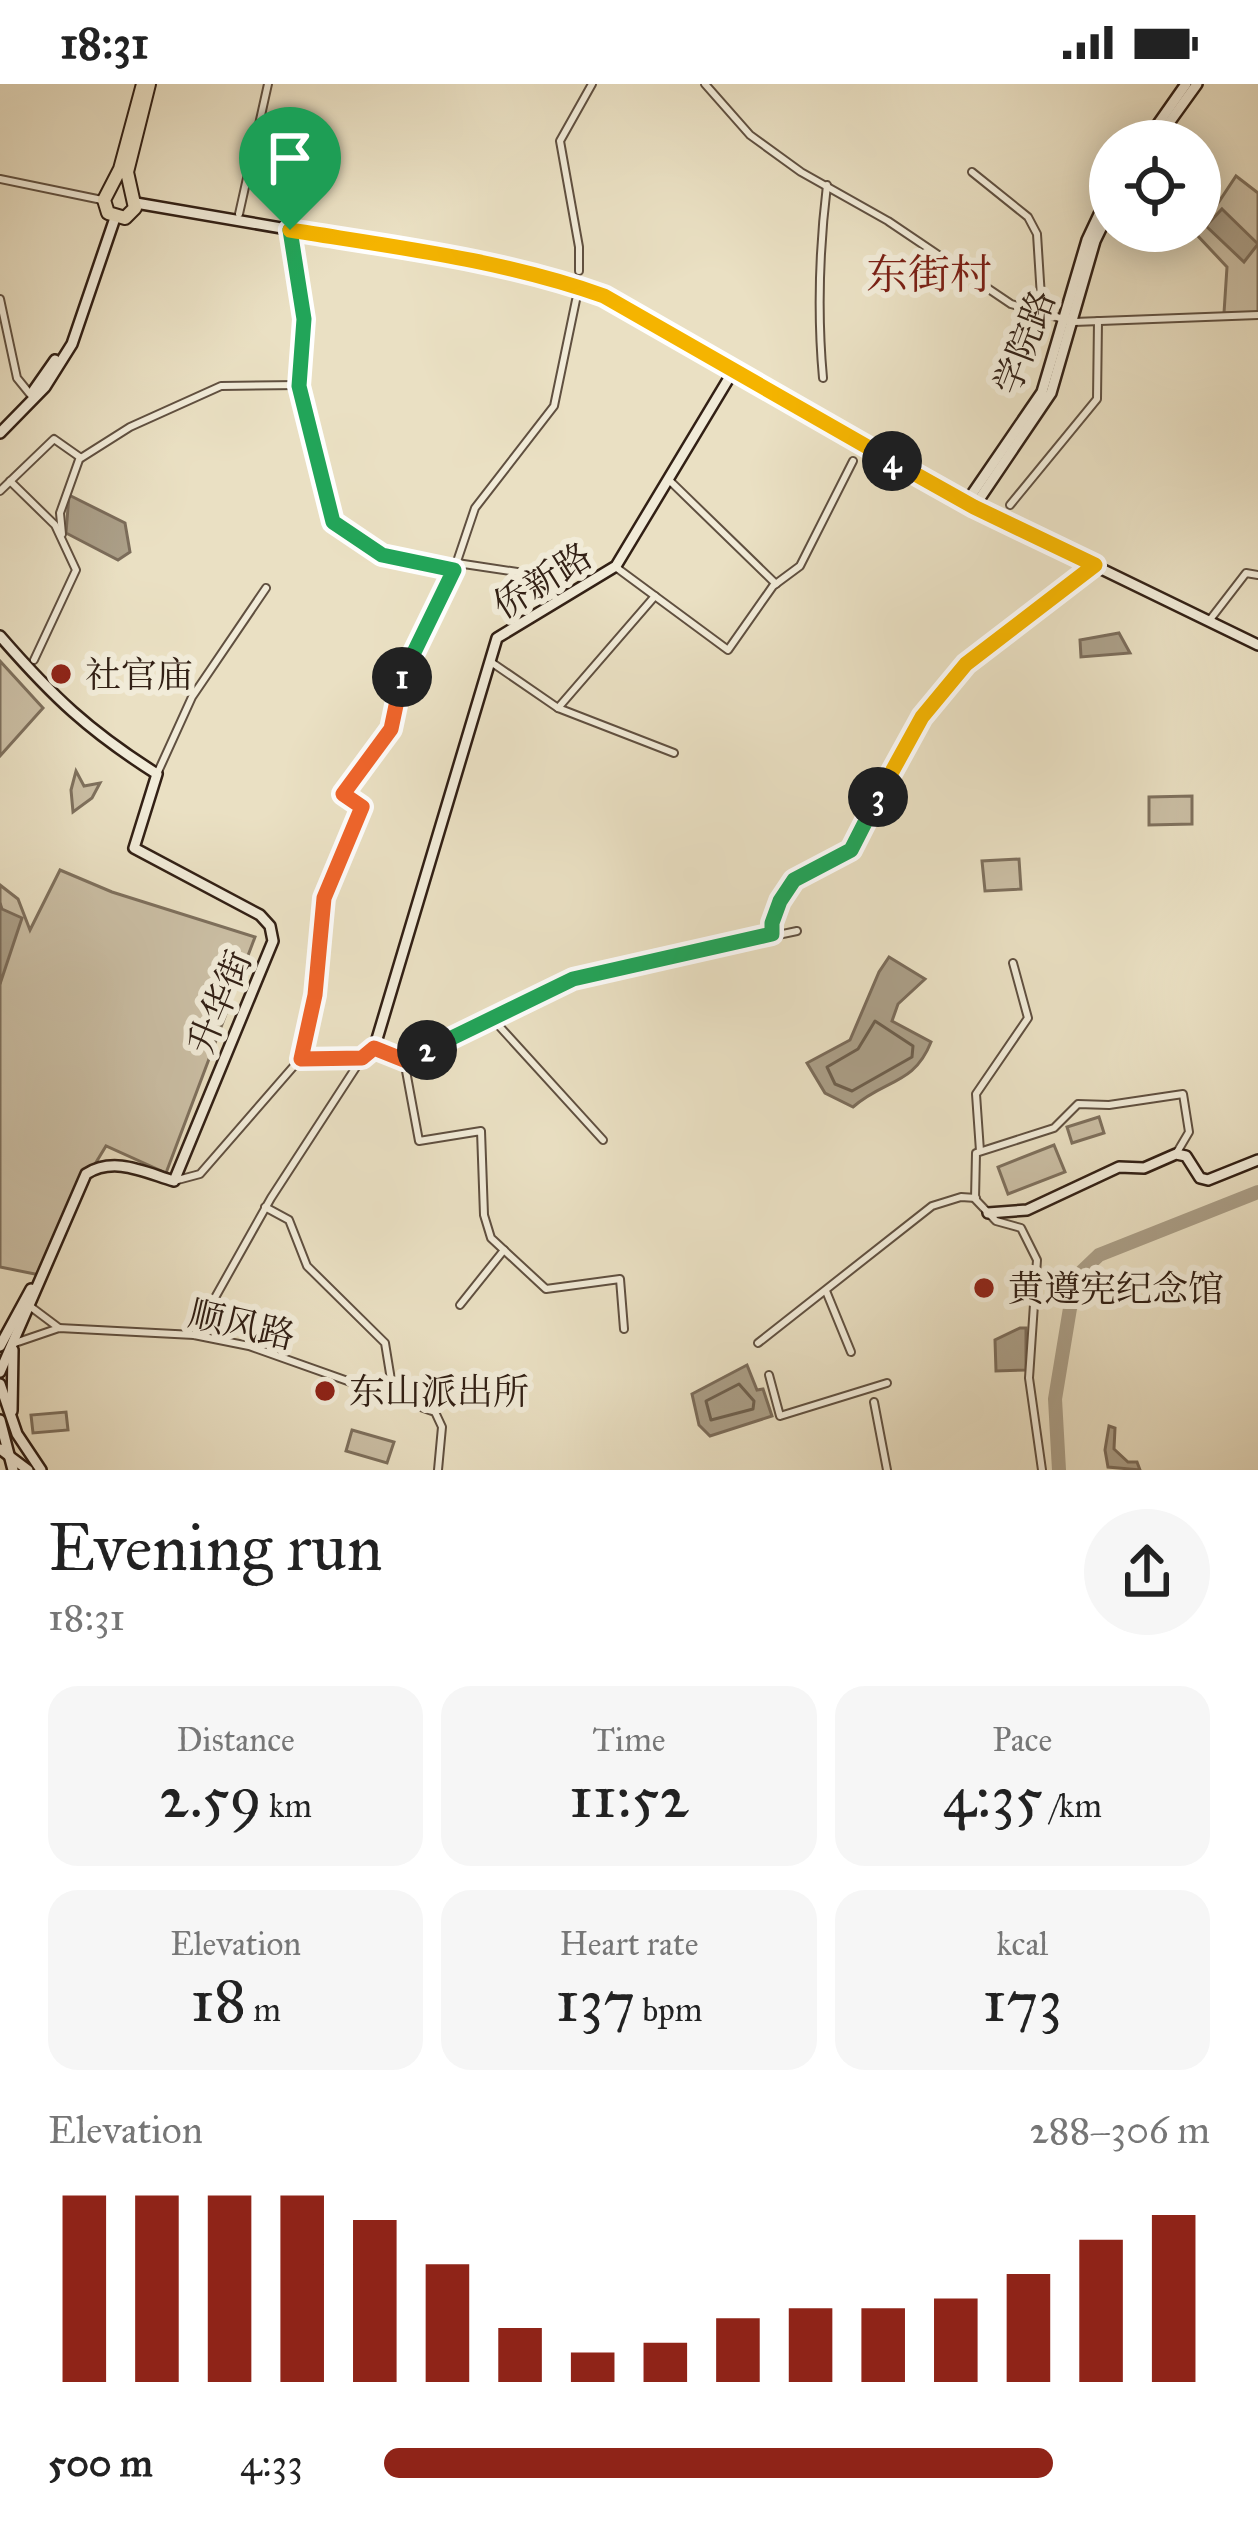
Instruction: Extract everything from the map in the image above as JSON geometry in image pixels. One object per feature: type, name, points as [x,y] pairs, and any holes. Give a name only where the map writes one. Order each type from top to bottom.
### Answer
[{"type":"highway","points":[[146,84],[128,172],[135,198],[130,215],[113,216],[106,196],[120,170],[146,84]]},
{"type":"highway","points":[[106,196],[121,186],[135,198]]},
{"type":"street","points":[[239,214],[268,84]]},
{"type":"street","points":[[579,271],[560,141],[592,84]]},
{"type":"street","points":[[705,84],[750,135],[801,172],[888,221],[1011,304],[1070,321],[1258,315]]},
{"type":"street","points":[[1161,120],[1186,84]]},
{"type":"street","points":[[1171,120],[1197,84]]},
{"type":"street","points":[[972,172],[1028,217],[1037,234],[1042,313]]},
{"type":"street","points":[[0,179],[106,196]]},
{"type":"street","points":[[823,377],[817,315],[827,185]]},
{"type":"street","points":[[135,198],[490,264],[604,296],[970,505],[1258,645]]},
{"type":"street","points":[[0,429],[68,340],[113,216]]},
{"type":"street","points":[[0,429],[45,387],[72,344],[113,216]]},
{"type":"street","points":[[290,230],[304,319],[300,385],[333,522],[382,555],[536,575],[558,601]]},
{"type":"street","name":"学院路","points":[[1070,321],[1089,236]]},
{"type":"street","name":"学院路","points":[[970,505],[1051,393],[1092,252]]},
{"type":"street","points":[[0,299],[16,378],[30,394]]},
{"type":"street","points":[[0,1346],[38,1280],[86,1174],[100,1165],[117,1164],[174,1181],[200,1174],[301,1059],[315,995],[324,898],[362,807],[343,794],[391,729],[402,677],[456,566],[475,508],[554,406],[576,300]]},
{"type":"street","points":[[1010,505],[1097,399],[1098,321]]},
{"type":"street","name":"侨新路","points":[[374,1048],[497,638],[615,566],[732,373]]},
{"type":"street","points":[[62,541],[60,513],[80,457],[130,427],[221,386],[300,385]]},
{"type":"street","points":[[0,491],[53,440],[80,457]]},
{"type":"street","points":[[615,566],[728,650],[776,584],[800,566],[854,461]]},
{"type":"street","points":[[668,479],[776,584]]},
{"type":"street","points":[[10,481],[55,525],[76,570],[34,660]]},
{"type":"street","points":[[772,934],[780,901],[794,880],[851,850],[908,737],[966,664],[1095,565]]},
{"type":"street","points":[[1209,621],[1246,573],[1258,575]]},
{"type":"street","points":[[0,636],[51,694],[100,738],[157,774],[192,697],[266,588]]},
{"type":"street","points":[[558,708],[655,596]]},
{"type":"street","points":[[490,661],[558,708],[674,753]]},
{"type":"street","name":"升华街","points":[[157,774],[134,848],[260,915],[270,926],[273,941],[174,1181]]},
{"type":"street","points":[[194,1335],[266,1207],[362,1058],[374,1048],[404,1060],[573,979],[797,931]]},
{"type":"street","points":[[980,1151],[976,1094],[1028,1018],[1013,963]]},
{"type":"street","points":[[490,1016],[602,1141]]},
{"type":"street","points":[[301,1059],[362,1058]]},
{"type":"street","points":[[404,1060],[419,1141],[481,1131],[484,1215],[491,1238],[546,1289],[620,1280],[624,1329]]},
{"type":"street","points":[[1042,1470],[1029,1378],[1037,1260],[1021,1228],[996,1221],[975,1199],[976,1153],[1054,1128],[1078,1104],[1109,1105],[1183,1094],[1189,1132],[1176,1154]]},
{"type":"street","points":[[988,1213],[1028,1210],[1119,1167],[1144,1168],[1176,1154],[1186,1156],[1200,1178],[1208,1180],[1258,1160]]},
{"type":"street","points":[[758,1343],[932,1206],[961,1197],[976,1198]]},
{"type":"street","points":[[266,1207],[289,1220],[307,1266],[386,1343],[393,1392]]},
{"type":"street","points":[[460,1305],[504,1250]]},
{"type":"street","points":[[0,1372],[31,1307],[38,1280]]},
{"type":"street","points":[[826,1291],[851,1352]]},
{"type":"street","points":[[31,1307],[59,1328]]},
{"type":"street","points":[[0,1330],[12,1322]]},
{"type":"street","name":"顺风路","points":[[14,1343],[59,1328],[194,1335],[249,1346],[435,1412],[442,1427],[438,1470]]},
{"type":"street","points":[[13,1470],[5,1451],[14,1343]]},
{"type":"street","points":[[769,1376],[780,1416],[887,1383]]},
{"type":"street","points":[[0,1384],[6,1418],[41,1470]]},
{"type":"street","points":[[874,1402],[887,1470]]},
{"type":"street","points":[[5,1451],[28,1470]]},
{"type":"shaded area","points":[[1236,176],[1258,193],[1258,313],[1224,313],[1227,267],[1213,252],[1221,252],[1221,199]]},
{"type":"shaded area","points":[[0,661],[43,708],[0,756]]},
{"type":"shaded area","points":[[76,771],[84,786],[100,783],[92,798],[73,812],[71,790]]},
{"type":"shaded area","points":[[1192,796],[1192,824],[1149,825],[1149,797]]},
{"type":"shaded area","points":[[1019,859],[1021,889],[985,891],[982,861]]},
{"type":"shaded area","points":[[60,870],[112,892],[255,937],[166,1173],[106,1146],[78,1192],[40,1275],[0,1267],[0,885],[18,899],[30,930]]},
{"type":"shaded area","points":[[1099,1117],[1104,1133],[1072,1143],[1067,1127]]},
{"type":"shaded area","points":[[1054,1145],[1065,1172],[1008,1194],[998,1167]]},
{"type":"shaded area","points":[[66,1412],[68,1430],[33,1433],[31,1415]]},
{"type":"shaded area","points":[[352,1430],[394,1442],[387,1463],[346,1451]]},
{"type":"water","points":[[1221,210],[1258,244],[1244,262],[1221,240]]},
{"type":"water","points":[[69,495],[125,523],[130,552],[118,560],[66,533]]},
{"type":"water","points":[[1119,633],[1130,653],[1081,657],[1080,640]]},
{"type":"water","points":[[0,903],[2,909],[22,918],[0,984]]},
{"type":"water","points":[[889,957],[925,979],[898,1004],[892,1021],[931,1042],[907,1074],[853,1107],[825,1093],[807,1063],[850,1040]]},
{"type":"water","points":[[1026,1328],[1026,1370],[996,1371],[995,1340]]},
{"type":"water","points":[[747,1365],[757,1390],[763,1389],[772,1416],[710,1436],[699,1425],[692,1394]]},
{"type":"water","points":[[1109,1426],[1115,1428],[1114,1449],[1128,1462],[1137,1462],[1140,1470],[1108,1467]]},
{"type":"waterway","points":[[1059,1470],[1055,1399],[1075,1278],[1099,1255],[1258,1192]]},
{"type":"place","name":"社官庙","points":[[61,674]]},
{"type":"place","name":"黄遵宪纪念馆","points":[[984,1288]]},
{"type":"place","name":"东山派出所","points":[[325,1391]]},
{"type":"district","name":"东街村","points":[[929,274]]},
{"type":"route","points":[[290,230],[490,264],[604,296],[974,507],[1095,565],[966,664],[908,737],[851,850],[794,880],[780,901],[772,934],[573,979],[413,1058],[404,1060],[374,1048],[362,1058],[301,1059],[315,995],[324,898],[362,807],[343,794],[391,729],[402,677],[454,570],[382,555],[333,522],[299,386],[304,319],[290,230]]}]
